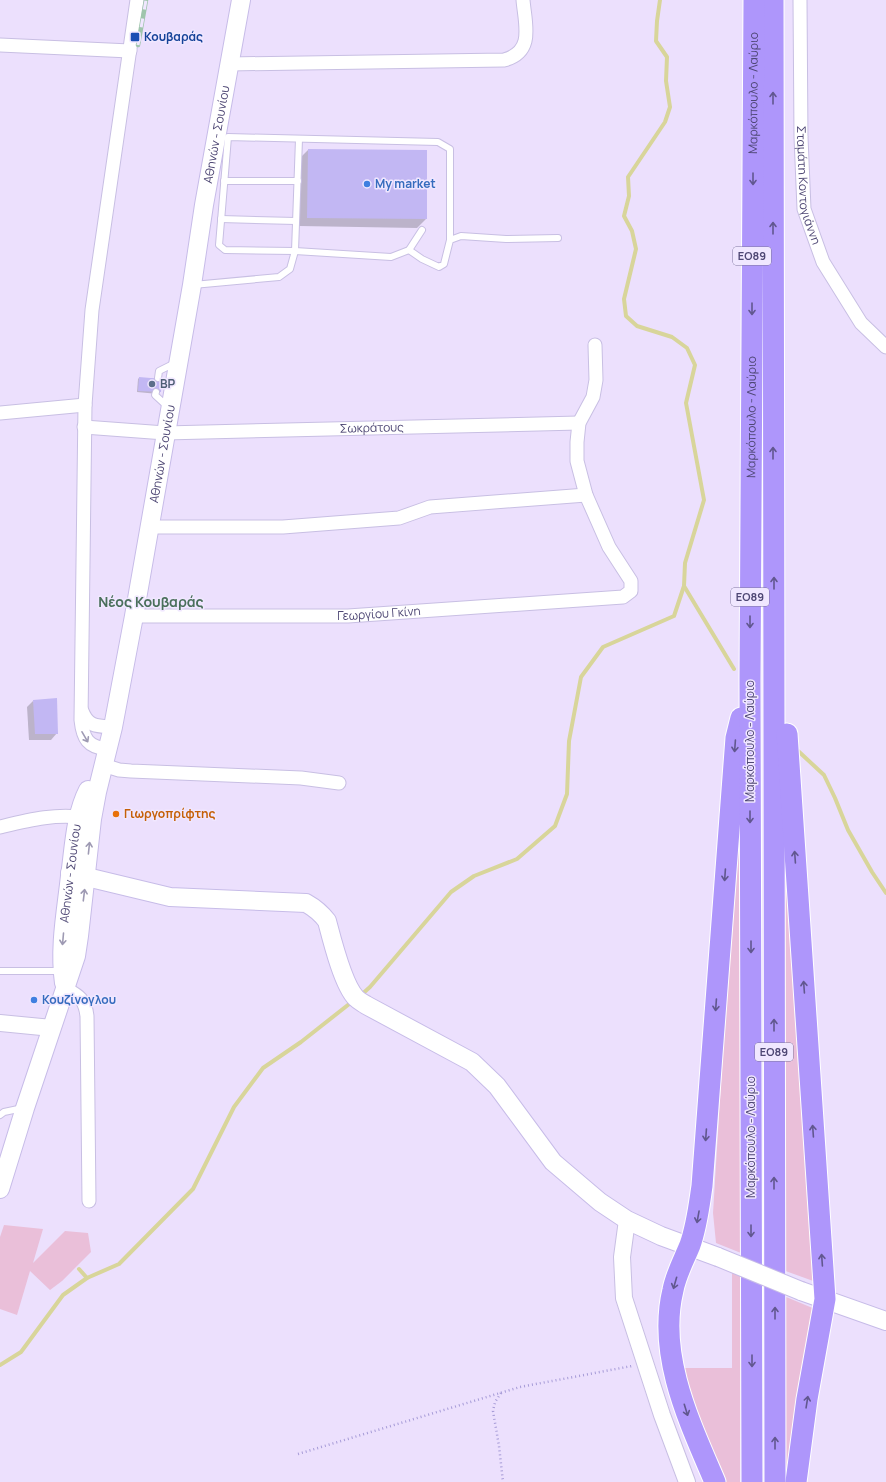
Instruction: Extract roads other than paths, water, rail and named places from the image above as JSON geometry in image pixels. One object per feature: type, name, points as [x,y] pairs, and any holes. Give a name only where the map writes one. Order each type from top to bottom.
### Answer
[{"type":"highway","name":"Μαρκόπουλο - Λαύριο","points":[[752,1482],[750,680],[754,0]]},
{"type":"highway","name":"Μαρκόπουλο - Λαύριο","points":[[773,0],[775,1482]]},
{"type":"highway","points":[[774,622],[782,648],[825,1299],[807,1399],[796,1482]]},
{"type":"highway","points":[[715,1482],[690,1422],[678,1384],[670,1352],[669,1317],[672,1291],[698,1221],[702,1186],[736,738],[750,680]]},
{"type":"main road","name":"Αθηνών - Σουνίου","points":[[1,1180],[52,1028],[63,979],[76,956],[79,875],[86,818],[86,793],[105,757],[113,727],[192,285],[218,166],[229,64],[240,0]]},
{"type":"main road","points":[[79,875],[170,897],[306,903],[322,914],[328,921],[334,945],[350,990],[356,998],[366,1005],[472,1062],[497,1086],[553,1162],[600,1202],[627,1220],[661,1236],[718,1257],[801,1291],[886,1321]]},
{"type":"street","points":[[137,0],[92,310],[84,405],[81,728],[87,741],[120,770],[301,778],[339,784]]},
{"type":"street","points":[[229,64],[504,60],[514,58],[521,52],[525,44],[526,35],[523,0]]},
{"type":"street","name":"Σταμάτη Κοντογιάννη","points":[[800,0],[801,137],[804,209],[823,262],[861,323],[886,347]]},
{"type":"street","points":[[0,45],[130,51]]},
{"type":"street","points":[[149,527],[291,526],[399,518],[430,507],[586,495],[577,461],[577,442],[579,423],[593,397],[596,380],[595,344]]},
{"type":"street","points":[[0,414],[84,405]]},
{"type":"street","name":"Σωκράτους","points":[[84,427],[165,433],[579,423]]},
{"type":"street","name":"Γεωργίου Γκίνη","points":[[134,616],[348,616],[623,597],[631,592],[631,581],[609,547],[586,495]]},
{"type":"street","points":[[82,711],[84,717],[93,725],[113,727]]},
{"type":"street","points":[[0,827],[58,815],[86,818]]},
{"type":"street","points":[[63,979],[81,999],[86,1007],[89,1201]]},
{"type":"street","points":[[0,1023],[52,1028]]},
{"type":"street","points":[[627,1220],[622,1257],[624,1298],[644,1364],[687,1482]]},
{"type":"lane","points":[[409,250],[422,259],[439,267],[444,264],[450,240],[450,149],[438,142],[228,137],[218,166],[224,181],[219,245],[225,250],[295,251],[391,257],[409,250],[422,230]]},
{"type":"lane","points":[[192,285],[279,277],[290,269],[295,251],[300,139]]},
{"type":"lane","points":[[224,181],[298,181]]},
{"type":"lane","points":[[209,203],[222,201]]},
{"type":"lane","points":[[221,219],[296,221]]},
{"type":"lane","points":[[450,240],[461,236],[558,238]]},
{"type":"lane","points":[[158,378],[160,371],[178,362]]},
{"type":"lane","points":[[156,392],[156,395],[170,409]]},
{"type":"lane","points":[[0,971],[63,979]]},
{"type":"lane","points":[[0,1114],[24,1108]]},
{"type":"waterway","points":[[660,0],[656,41],[667,57],[666,81],[670,107],[665,122],[628,177],[629,196],[624,216],[632,231],[636,249],[624,299],[626,316],[637,326],[672,337],[687,348],[695,365],[686,403],[704,500],[685,563],[684,586],[734,669]]},
{"type":"waterway","points":[[360,996],[370,987],[451,892],[474,876],[517,859],[555,826],[567,794],[569,741],[581,677],[603,647],[674,616],[684,586]]},
{"type":"waterway","points":[[796,749],[824,775],[848,830],[886,893]]},
{"type":"waterway","points":[[0,1365],[21,1352],[63,1295],[87,1278],[119,1264],[193,1189],[234,1107],[263,1068],[301,1042],[353,1001]]},
{"type":"waterway","points":[[79,1269],[87,1278]]},
{"type":"railway","points":[[138,45],[146,0]]},
{"type":"place","name":"Κουβαράς","points":[[135,37]]},
{"type":"place","name":"My market","points":[[367,184]]},
{"type":"place","name":"BP","points":[[152,384]]},
{"type":"place","name":"Γιωργοπρίφτης","points":[[116,814]]},
{"type":"place","name":"Κουζίνογλου","points":[[34,1000]]},
{"type":"district","name":"Νέος Κουβαράς","points":[[151,602]]}]
